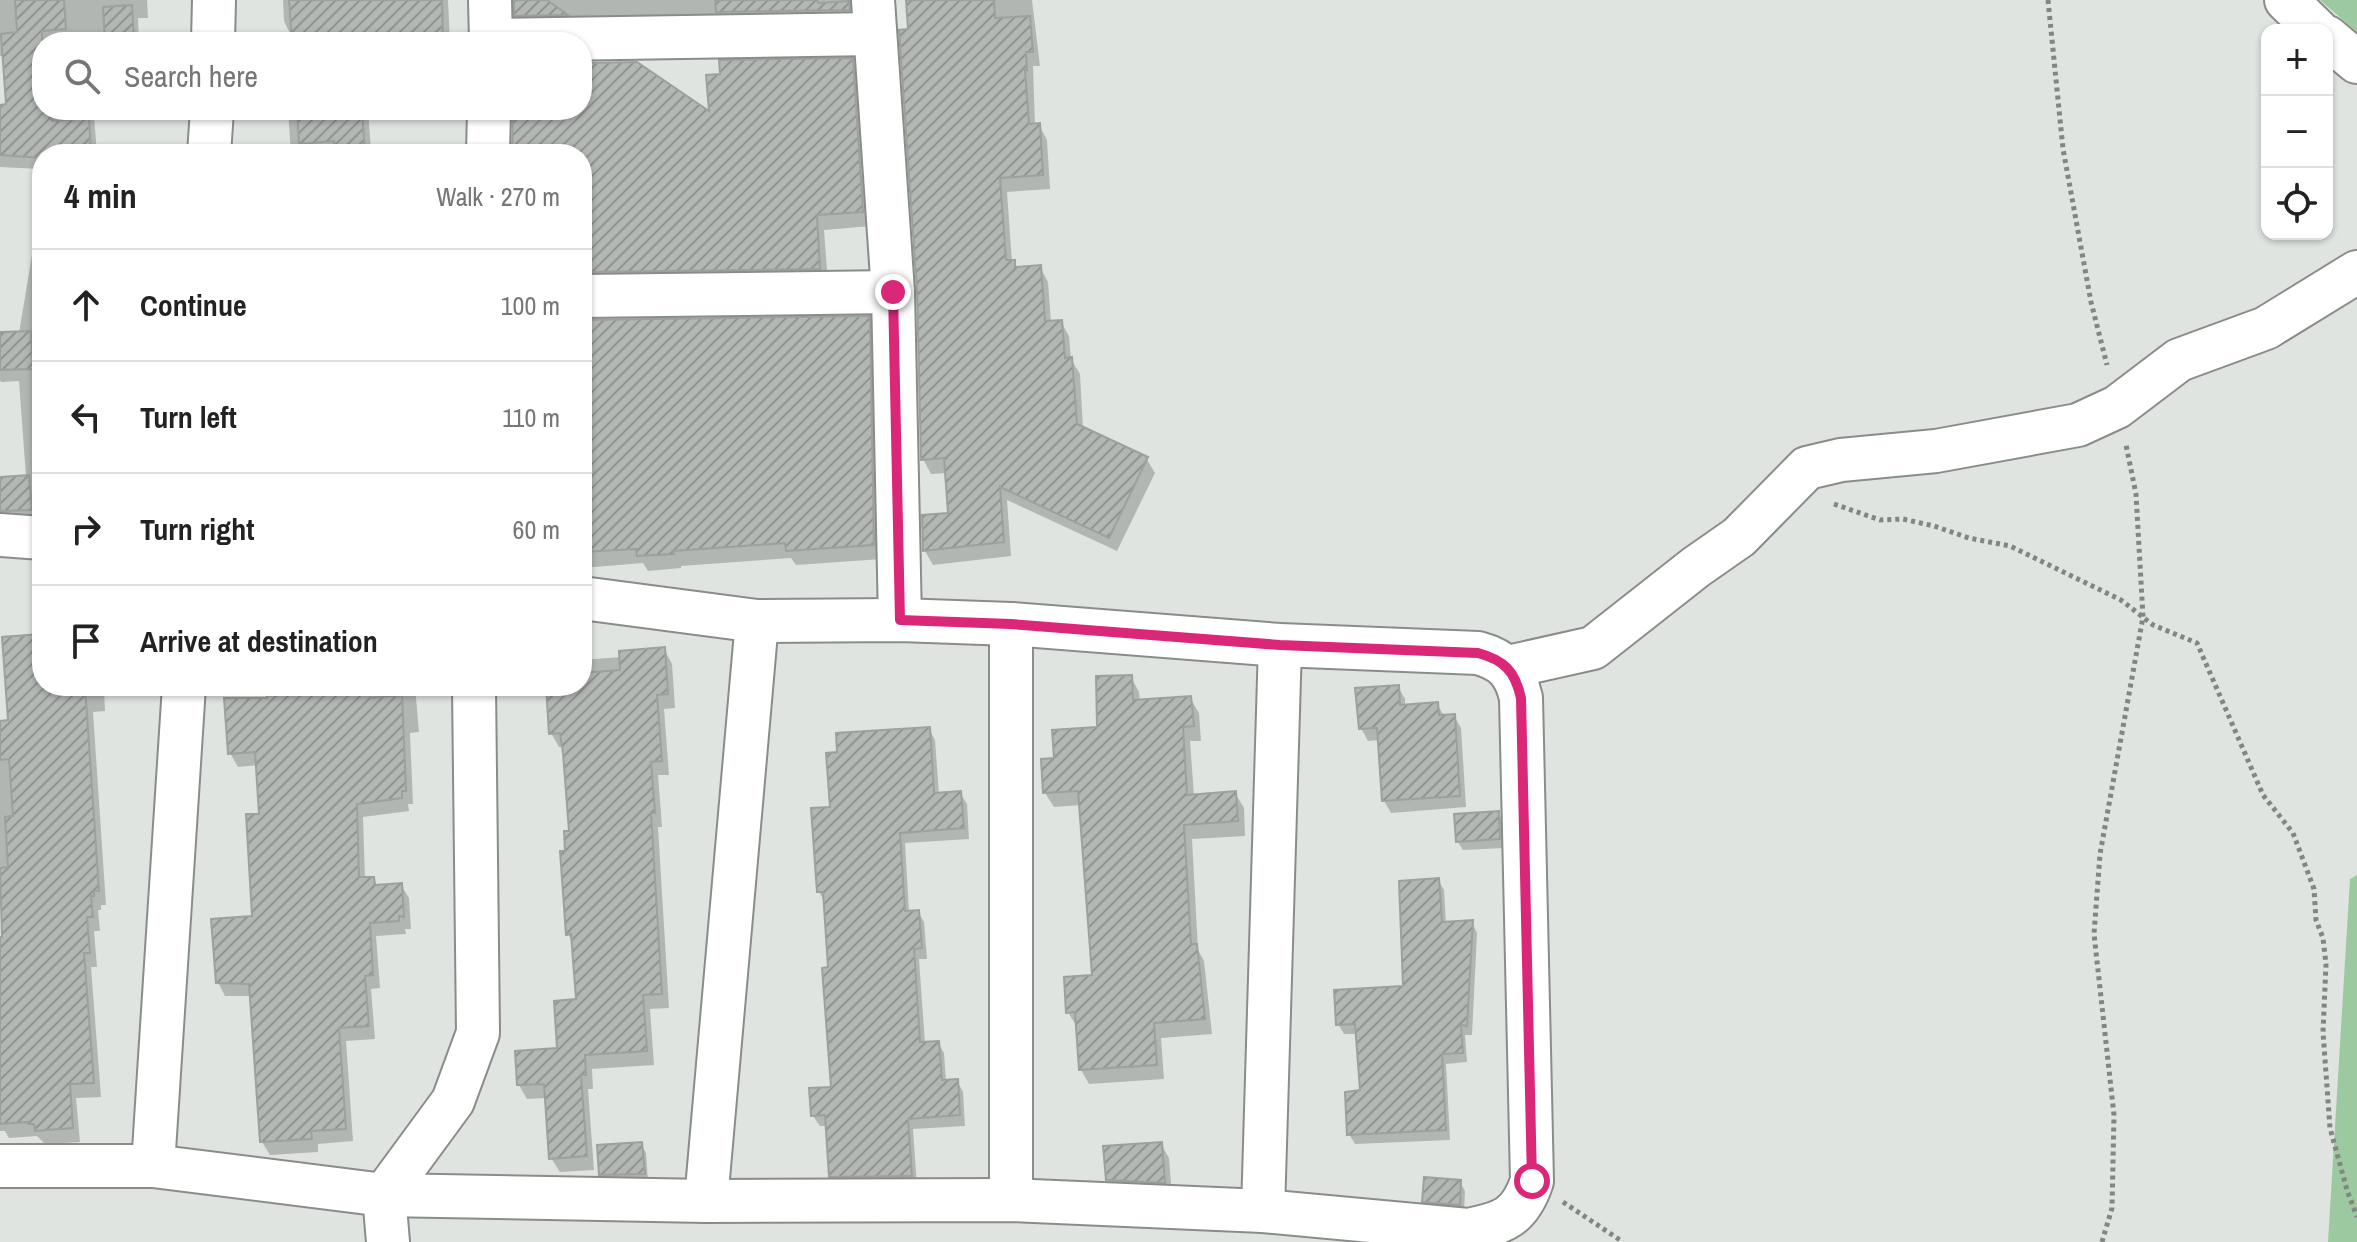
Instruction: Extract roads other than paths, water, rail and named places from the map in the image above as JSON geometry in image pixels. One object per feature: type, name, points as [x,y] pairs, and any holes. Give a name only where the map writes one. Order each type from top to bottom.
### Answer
[{"type":"street","points":[[213,32],[214,0]]},
{"type":"street","points":[[2286,0],[2311,24]]},
{"type":"street","points":[[491,27],[874,17],[893,292],[900,620]]},
{"type":"street","points":[[2333,42],[2357,62]]},
{"type":"street","points":[[210,144],[211,120]]},
{"type":"street","points":[[488,144],[489,120]]},
{"type":"street","points":[[1508,667],[1593,648],[1739,537],[1807,468],[1841,460],[1936,451],[2078,425],[2117,407],[2149,386],[2179,360],[2266,328],[2357,272]]},
{"type":"street","points":[[592,296],[893,292]]},
{"type":"street","points":[[0,535],[32,537]]},
{"type":"street","points":[[0,1166],[153,1166],[384,1195],[706,1201],[1011,1200],[1263,1211],[1468,1230],[1493,1225],[1513,1215],[1526,1199],[1532,1181],[1521,698],[1518,683],[1508,667],[1496,658],[1478,653],[1280,645],[1011,624],[900,620],[757,621],[592,599]]},
{"type":"street","points":[[706,1201],[757,621]]},
{"type":"street","points":[[1011,624],[1011,1200]]},
{"type":"street","points":[[1263,1211],[1280,645]]},
{"type":"street","points":[[153,1166],[183,696]]},
{"type":"street","points":[[388,1242],[384,1195],[453,1101],[478,1033],[474,696]]}]
